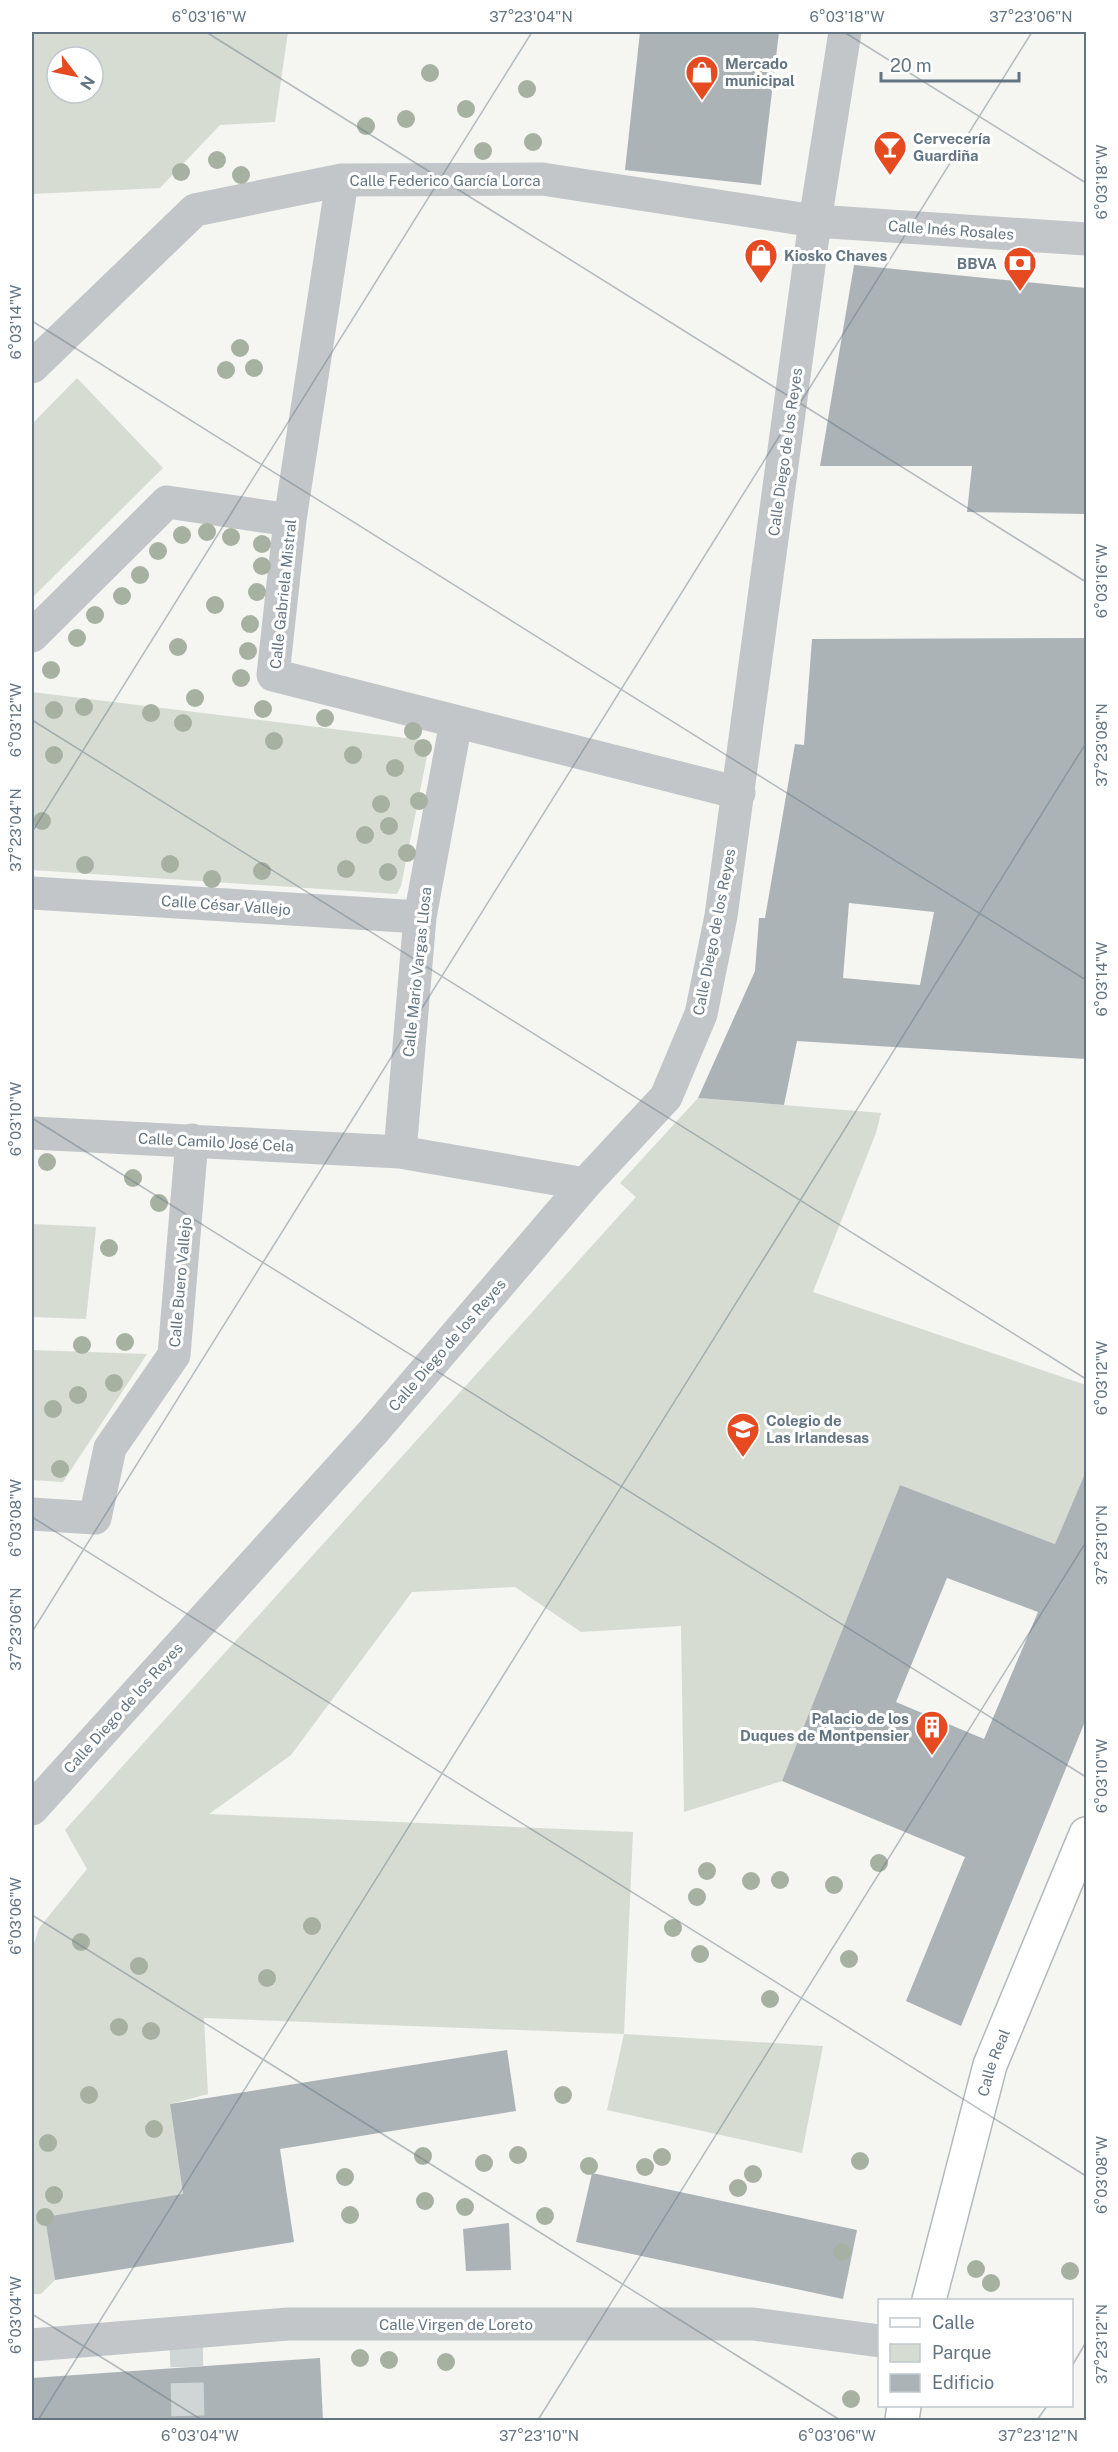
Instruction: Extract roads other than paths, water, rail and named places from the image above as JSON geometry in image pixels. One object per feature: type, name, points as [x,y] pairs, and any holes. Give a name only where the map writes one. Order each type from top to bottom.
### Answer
[{"type":"main road","name":"Calle Real","points":[[930,2299],[990,2065],[1086,1834]]},
{"type":"street","name":"Calle Diego de los Reyes","points":[[32,1809],[365,1440],[585,1184],[666,1097],[701,1014],[721,916],[815,221],[845,32]]},
{"type":"street","name":"Calle Federico García Lorca","points":[[32,367],[195,210],[342,181],[542,179],[815,221]]},
{"type":"street","name":"Calle Gabriela Mistral","points":[[342,181],[290,520],[273,675],[739,793]]},
{"type":"street","name":"Calle Inés Rosales","points":[[815,221],[1086,240]]},
{"type":"street","points":[[32,636],[166,502],[290,520]]},
{"type":"street","name":"Calle Mario Vargas Llosa","points":[[400,1152],[420,917],[456,722]]},
{"type":"street","name":"Calle César Vallejo","points":[[32,893],[420,917]]},
{"type":"street","name":"Calle Camilo José Cela","points":[[32,1133],[400,1152],[585,1184]]},
{"type":"street","name":"Calle Buero Vallejo","points":[[32,1514],[95,1518],[110,1448],[174,1355],[192,1140]]},
{"type":"street","name":"Calle Virgen de Loreto","points":[[32,2345],[288,2324],[753,2324],[878,2341]]},
{"type":"tunnel","points":[[186,2334],[188,2420]]},
{"type":"place","name":"Mercado municipal","points":[[702,101]]},
{"type":"place","name":"Cervecería Guardiña","points":[[890,176]]},
{"type":"place","name":"Kiosko Chaves","points":[[761,284]]},
{"type":"place","name":"BBVA","points":[[1020,292]]},
{"type":"place","name":"Colegio de Las Irlandesas","points":[[743,1458]]},
{"type":"place","name":"Palacio de los Duques de Montpensier","points":[[932,1756]]}]
